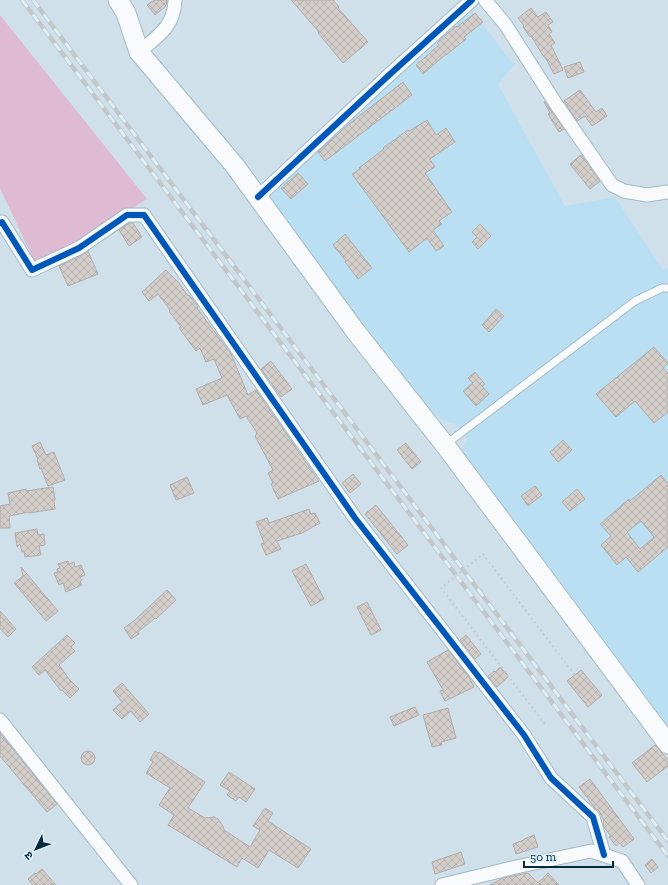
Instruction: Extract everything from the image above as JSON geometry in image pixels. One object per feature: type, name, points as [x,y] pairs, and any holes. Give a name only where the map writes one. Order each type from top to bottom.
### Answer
[{"type":"main road","points":[[118,0],[126,13],[139,52],[235,166],[356,332],[445,445],[668,744]]},
{"type":"street","points":[[139,52],[164,31],[172,17],[175,7],[175,0]]},
{"type":"street","points":[[258,197],[382,81],[472,0]]},
{"type":"street","points":[[485,0],[505,24],[556,104],[612,185],[624,191],[647,196],[668,192]]},
{"type":"street","points":[[0,223],[2,222],[32,270],[79,248],[127,215],[144,215],[355,518],[524,735],[551,778],[592,818],[604,855]]},
{"type":"street","points":[[0,720],[131,885]]},
{"type":"street","points":[[442,885],[591,851],[622,861],[638,885]]},
{"type":"lane","points":[[445,445],[635,301],[662,288],[668,288]]},
{"type":"path","points":[[545,724],[441,588],[483,554],[577,678]]},
{"type":"shaded area","points":[[467,4],[514,65],[498,84],[565,206],[615,197],[663,270],[668,268],[668,728],[461,452],[463,446],[468,441],[455,424],[445,421],[429,411],[265,197]]},
{"type":"shaded area","points":[[0,15],[147,199],[37,267],[0,188]]},
{"type":"building","points":[[154,0],[167,0],[166,6],[155,15],[147,5]]},
{"type":"building","points":[[291,0],[333,0],[339,7],[338,8],[368,42],[343,63],[318,33],[319,32]]},
{"type":"building","points":[[531,8],[538,17],[546,12],[553,22],[548,25],[552,32],[549,34],[555,43],[551,45],[563,70],[554,74],[545,57],[518,18]]},
{"type":"building","points":[[475,13],[483,22],[464,37],[466,39],[423,74],[416,65],[439,45],[437,43],[448,33]]},
{"type":"building","points":[[580,62],[584,72],[568,78],[564,67]]},
{"type":"building","points":[[403,82],[412,95],[325,161],[318,152],[349,124]]},
{"type":"building","points":[[580,90],[596,112],[602,108],[607,116],[592,126],[585,116],[577,121],[564,101]]},
{"type":"building","points":[[544,102],[564,129],[559,132],[548,114],[550,113]]},
{"type":"building","points":[[427,120],[436,135],[446,128],[455,142],[430,159],[435,167],[425,173],[452,212],[439,221],[442,224],[433,230],[444,246],[436,251],[427,238],[409,252],[352,174],[384,149],[383,148],[408,130],[409,131]]},
{"type":"building","points":[[581,155],[600,181],[590,189],[570,164]]},
{"type":"building","points":[[298,173],[308,184],[291,199],[281,188]]},
{"type":"building","points":[[130,223],[133,223],[142,237],[129,246],[119,230]]},
{"type":"building","points":[[480,224],[491,236],[478,249],[472,242],[477,237],[472,232]]},
{"type":"building","points":[[345,234],[372,268],[358,279],[333,245]]},
{"type":"building","points":[[88,251],[98,274],[68,286],[59,266]]},
{"type":"building","points":[[166,270],[195,302],[198,307],[197,308],[231,354],[248,395],[256,390],[319,481],[278,499],[268,473],[273,470],[255,436],[257,433],[246,416],[240,419],[227,395],[203,405],[196,389],[222,378],[214,359],[206,362],[200,348],[196,351],[179,328],[181,327],[158,294],[149,301],[142,292]]},
{"type":"building","points":[[496,309],[504,316],[489,332],[482,325]]},
{"type":"building","points":[[654,347],[668,363],[663,368],[668,374],[668,412],[654,423],[635,401],[616,417],[596,394]]},
{"type":"building","points":[[271,361],[292,389],[281,397],[261,369]]},
{"type":"building","points":[[475,372],[485,384],[482,386],[489,394],[476,406],[463,391],[473,383],[468,378]]},
{"type":"building","points":[[563,440],[572,450],[558,462],[550,452]]},
{"type":"building","points":[[40,442],[46,455],[54,452],[65,480],[48,486],[32,446]]},
{"type":"building","points":[[406,443],[421,462],[412,469],[397,450]]},
{"type":"building","points":[[353,474],[361,484],[350,493],[342,483]]},
{"type":"building","points":[[661,475],[668,484],[668,547],[638,572],[626,557],[617,565],[601,545],[611,536],[600,524],[629,499],[630,501]],"holes":[[[641,521],[654,537],[640,549],[627,532]]]},
{"type":"building","points":[[187,477],[194,493],[176,500],[170,485]]},
{"type":"building","points":[[535,486],[542,495],[528,506],[521,496]]},
{"type":"building","points":[[53,487],[55,509],[9,516],[10,528],[0,528],[0,506],[10,504],[8,493],[26,489],[26,491]]},
{"type":"building","points":[[577,489],[585,499],[570,511],[562,502]]},
{"type":"building","points":[[376,505],[408,545],[397,554],[365,514]]},
{"type":"building","points":[[309,509],[311,514],[315,513],[320,523],[302,533],[277,541],[281,549],[266,555],[261,544],[264,543],[256,522],[267,518],[269,523]]},
{"type":"building","points":[[37,529],[38,535],[44,534],[45,545],[39,546],[41,555],[25,557],[24,551],[22,552],[20,544],[17,547],[15,533]]},
{"type":"building","points":[[68,561],[69,564],[74,562],[75,567],[81,565],[85,575],[80,577],[82,580],[80,581],[82,585],[66,592],[63,583],[59,585],[54,573],[58,572],[57,569],[60,568],[58,564]]},
{"type":"building","points":[[306,564],[324,599],[311,606],[292,571]]},
{"type":"building","points":[[21,567],[58,611],[46,621],[14,583],[23,576]]},
{"type":"building","points":[[167,590],[176,600],[156,619],[155,618],[138,632],[139,634],[131,639],[124,628],[135,620]]},
{"type":"building","points":[[367,602],[381,630],[371,635],[357,607]]},
{"type":"building","points":[[0,611],[16,629],[8,637],[0,628]]},
{"type":"building","points":[[67,635],[75,643],[71,647],[75,651],[59,665],[69,679],[79,689],[70,698],[62,690],[61,691],[45,670],[39,675],[32,667]]},
{"type":"building","points":[[466,635],[481,654],[475,659],[460,640]]},
{"type":"building","points":[[448,650],[469,677],[474,687],[445,701],[440,691],[443,690],[427,662]]},
{"type":"building","points":[[500,667],[509,676],[497,687],[488,676]]},
{"type":"building","points":[[581,670],[602,695],[588,707],[567,681]]},
{"type":"building","points":[[122,683],[149,714],[140,722],[131,711],[122,719],[113,710],[122,702],[113,691]]},
{"type":"building","points":[[415,707],[419,715],[394,726],[390,717]]},
{"type":"building","points":[[448,708],[456,738],[441,742],[442,745],[432,747],[423,715]]},
{"type":"building","points":[[0,733],[57,804],[47,812],[0,756]]},
{"type":"building","points":[[655,745],[668,760],[668,766],[647,782],[632,763]]},
{"type":"building","points":[[88,751],[93,753],[95,758],[93,763],[88,765],[83,763],[81,758],[83,753]]},
{"type":"building","points":[[155,751],[158,753],[159,752],[205,782],[188,808],[205,818],[214,817],[218,819],[224,830],[250,847],[260,830],[253,826],[265,808],[273,813],[268,821],[311,849],[298,868],[269,850],[258,868],[242,858],[237,867],[168,825],[174,815],[159,805],[170,788],[146,773],[153,762],[150,760]]},
{"type":"building","points":[[229,772],[255,789],[246,802],[239,797],[236,801],[227,795],[230,791],[220,785]]},
{"type":"building","points":[[590,779],[634,839],[623,847],[620,843],[616,846],[609,837],[611,836],[604,827],[604,821],[599,811],[579,787]]},
{"type":"building","points":[[534,835],[538,847],[516,854],[513,844]]},
{"type":"building","points":[[461,852],[465,864],[435,874],[432,862]]},
{"type":"building","points":[[652,859],[658,867],[651,873],[645,865]]},
{"type":"building","points":[[42,869],[56,885],[33,885],[28,879]]},
{"type":"building","points":[[528,873],[538,883],[548,873],[559,885],[490,885],[503,878]]},
{"type":"railway","points":[[22,0],[668,856]]},
{"type":"railway","points":[[33,0],[668,841]]},
{"type":"cycle path","points":[[258,197],[472,0]]},
{"type":"cycle path","points":[[0,223],[2,222],[32,270],[79,248],[127,215],[144,215],[355,518],[524,735],[551,778],[593,817],[604,855]]}]
